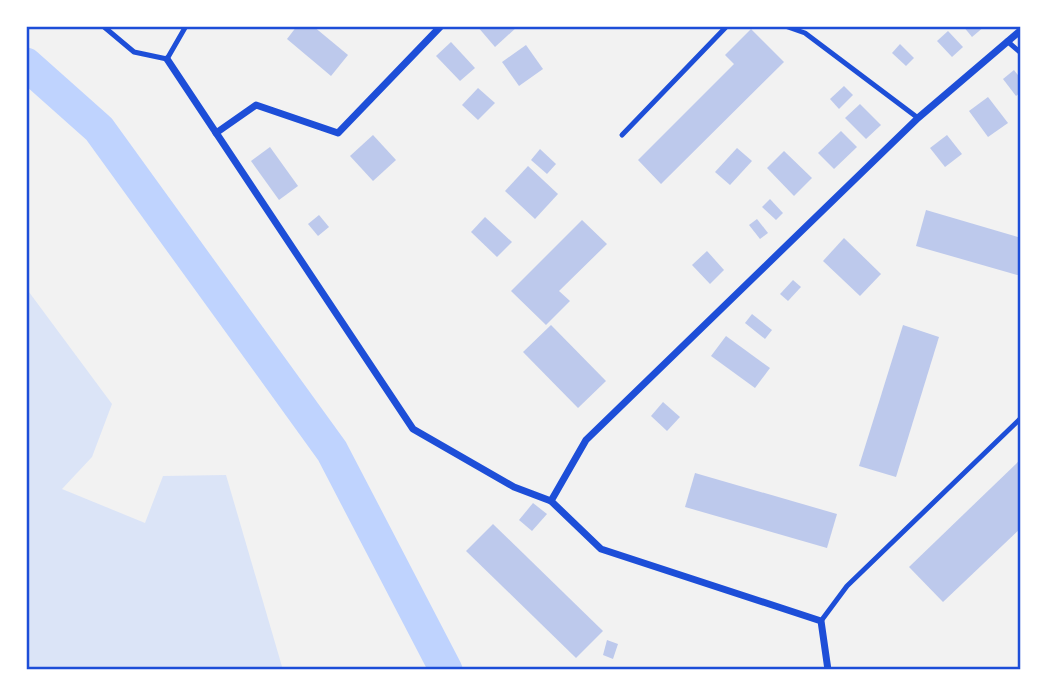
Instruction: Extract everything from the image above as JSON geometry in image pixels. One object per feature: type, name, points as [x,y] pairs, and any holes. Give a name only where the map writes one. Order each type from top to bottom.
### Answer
[{"type":"street","points":[[216,133],[256,106],[338,133],[441,26]]},
{"type":"street","points":[[551,501],[586,440],[918,118],[1021,30]]},
{"type":"street","points":[[167,59],[413,429],[514,487],[551,501],[601,549],[821,621],[828,670]]},
{"type":"lane","points":[[103,26],[134,52],[167,59],[186,26]]},
{"type":"lane","points":[[622,135],[727,26]]},
{"type":"lane","points":[[785,26],[805,33],[918,118]]},
{"type":"lane","points":[[1007,41],[1021,53]]},
{"type":"lane","points":[[821,621],[847,586],[1021,418]]},
{"type":"shaded area","points":[[26,288],[112,404],[92,457],[62,489],[145,523],[163,476],[226,475],[283,670],[26,670]]},
{"type":"building","points":[[297,26],[313,26],[348,55],[331,76],[287,39]]},
{"type":"building","points":[[477,26],[518,26],[495,47]]},
{"type":"building","points":[[963,26],[985,26],[972,37]]},
{"type":"building","points":[[751,29],[784,62],[661,184],[638,160],[734,64],[725,55]]},
{"type":"building","points":[[948,31],[963,47],[952,57],[937,41]]},
{"type":"building","points":[[451,42],[475,68],[460,81],[436,56]]},
{"type":"building","points":[[900,44],[914,58],[906,66],[892,53]]},
{"type":"building","points":[[526,45],[543,69],[519,86],[502,62]]},
{"type":"building","points":[[1014,70],[1021,79],[1021,92],[1016,96],[1003,79]]},
{"type":"building","points":[[844,86],[853,95],[839,109],[830,99]]},
{"type":"building","points":[[478,88],[495,103],[478,120],[462,105]]},
{"type":"building","points":[[988,97],[1008,123],[988,137],[969,111]]},
{"type":"building","points":[[860,104],[881,125],[866,139],[845,118]]},
{"type":"building","points":[[841,131],[857,147],[834,169],[818,153]]},
{"type":"building","points":[[373,135],[396,160],[373,181],[350,156]]},
{"type":"building","points":[[947,135],[962,154],[945,167],[930,148]]},
{"type":"building","points":[[270,147],[298,186],[279,200],[251,161]]},
{"type":"building","points":[[737,148],[752,161],[730,185],[715,172]]},
{"type":"building","points":[[540,149],[556,164],[547,174],[531,160]]},
{"type":"building","points":[[784,151],[812,178],[794,196],[767,168]]},
{"type":"building","points":[[528,166],[558,194],[535,219],[505,191]]},
{"type":"building","points":[[770,199],[783,213],[776,220],[762,207]]},
{"type":"building","points":[[926,210],[1021,238],[1021,276],[916,246]]},
{"type":"building","points":[[319,215],[329,227],[318,236],[308,224]]},
{"type":"building","points":[[485,217],[512,242],[497,257],[471,232]]},
{"type":"building","points":[[757,219],[768,233],[760,239],[749,225]]},
{"type":"building","points":[[582,220],[607,244],[559,291],[570,301],[546,325],[511,291]]},
{"type":"building","points":[[844,238],[881,274],[860,296],[823,261]]},
{"type":"building","points":[[707,251],[724,270],[710,284],[692,265]]},
{"type":"building","points":[[793,280],[801,287],[788,301],[780,294]]},
{"type":"building","points":[[752,314],[772,330],[765,339],[745,323]]},
{"type":"building","points":[[551,325],[606,381],[578,408],[523,352]]},
{"type":"building","points":[[903,325],[939,337],[896,477],[859,466]]},
{"type":"building","points":[[726,336],[770,368],[755,388],[711,356]]},
{"type":"building","points":[[663,402],[680,417],[667,431],[651,416]]},
{"type":"building","points":[[1021,459],[1021,528],[943,602],[909,567]]},
{"type":"building","points":[[695,473],[837,514],[827,548],[685,507]]},
{"type":"building","points":[[533,503],[547,514],[532,531],[519,520]]},
{"type":"building","points":[[493,524],[603,631],[576,658],[466,551]]},
{"type":"building","points":[[607,640],[618,644],[613,659],[603,655]]},
{"type":"waterway","points":[[26,64],[99,129],[332,451],[446,670]]}]
